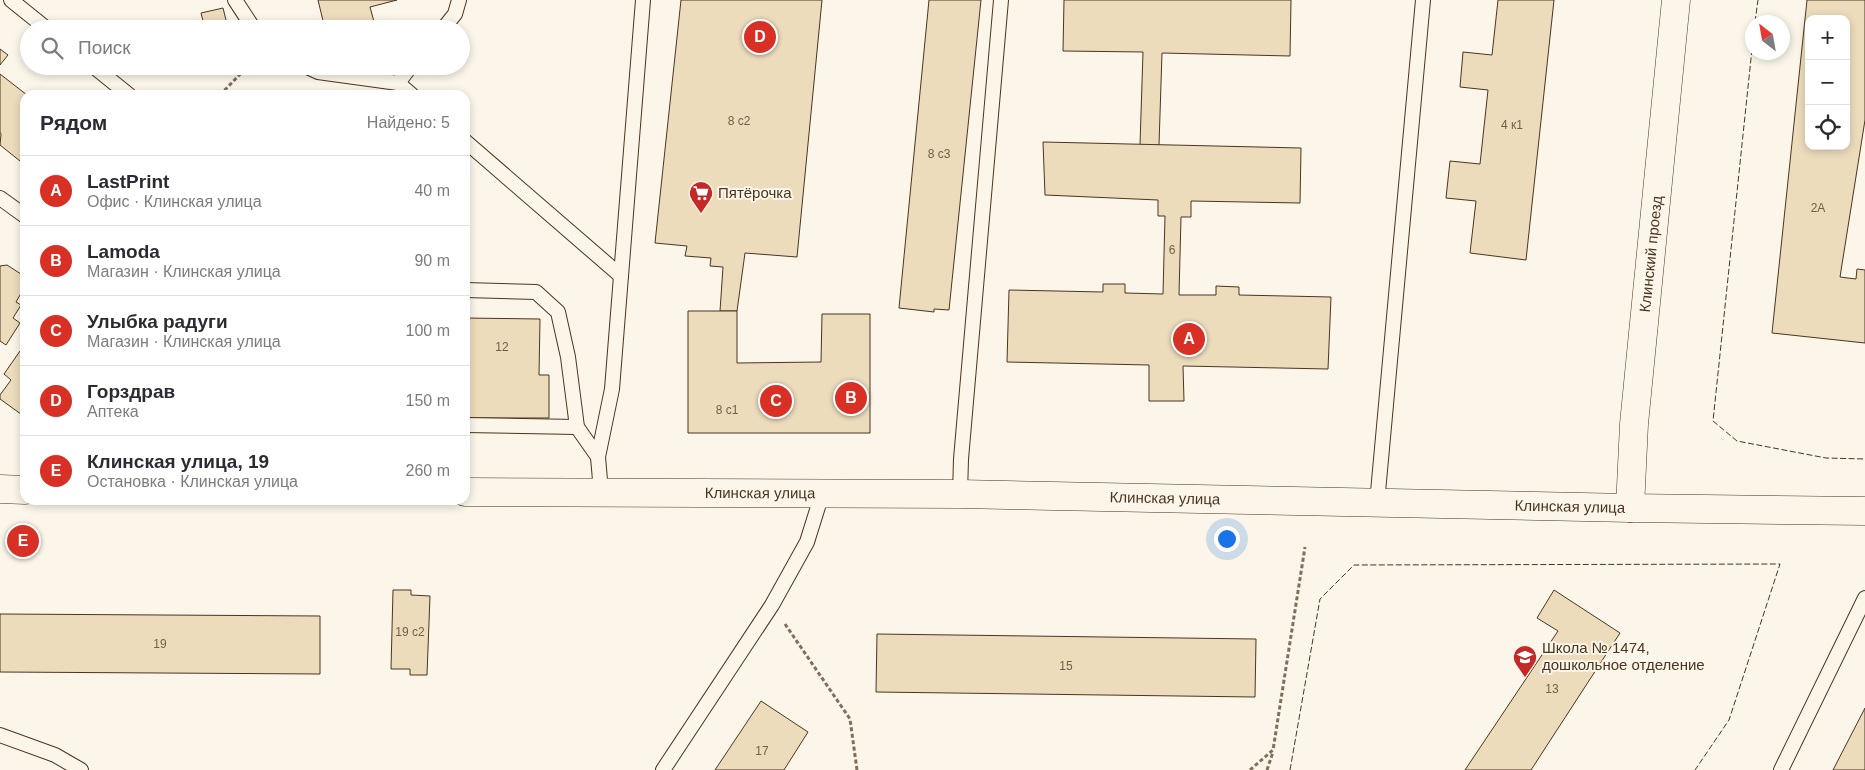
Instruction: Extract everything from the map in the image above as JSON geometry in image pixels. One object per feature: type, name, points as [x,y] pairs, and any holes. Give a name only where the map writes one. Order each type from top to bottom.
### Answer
[{"type":"street","name":"Клинский проезд","points":[[1630,508],[1634,424],[1676,0]]},
{"type":"street","points":[[0,490],[20,490]]},
{"type":"street","name":"Клинская улица","points":[[470,492],[960,494],[1865,511]]},
{"type":"lane","points":[[11,0],[36,20]]},
{"type":"lane","points":[[235,0],[248,20]]},
{"type":"lane","points":[[450,20],[455,14],[459,0]]},
{"type":"lane","points":[[601,492],[598,457],[612,389],[643,0]]},
{"type":"lane","points":[[960,494],[960,459],[1001,0]]},
{"type":"lane","points":[[1377,503],[1423,0]]},
{"type":"lane","points":[[104,75],[123,90]]},
{"type":"lane","points":[[340,75],[398,83],[406,90]]},
{"type":"lane","points":[[398,83],[405,75]]},
{"type":"lane","points":[[470,145],[621,276]]},
{"type":"lane","points":[[0,198],[20,212]]},
{"type":"lane","points":[[470,290],[536,292],[558,312],[568,357],[576,426],[598,457]]},
{"type":"lane","points":[[470,425],[576,426]]},
{"type":"lane","points":[[663,770],[772,605],[807,542],[822,494]]},
{"type":"lane","points":[[1781,770],[1865,598]]},
{"type":"lane","points":[[0,735],[55,755],[81,770]]},
{"type":"path","points":[[225,90],[239,75]]},
{"type":"path","points":[[1267,770],[1273,750],[1305,547]]},
{"type":"path","points":[[772,605],[850,718],[856,770]]},
{"type":"path","points":[[1250,770],[1273,750]]},
{"type":"building","points":[[318,0],[397,0],[370,7],[374,20],[323,20]]},
{"type":"building","points":[[681,0],[822,0],[797,257],[745,253],[737,311],[720,311],[723,267],[710,266],[711,258],[685,256],[687,246],[655,243]]},
{"type":"building","points":[[929,0],[981,0],[949,310],[934,309],[934,312],[899,308]]},
{"type":"building","points":[[1064,0],[1291,0],[1290,56],[1162,53],[1159,145],[1140,145],[1143,52],[1063,51]]},
{"type":"building","points":[[1498,0],[1554,0],[1526,260],[1470,253],[1476,201],[1446,198],[1450,161],[1480,164],[1488,90],[1460,87],[1463,52],[1492,55]]},
{"type":"building","points":[[1807,0],[1865,0],[1865,120],[1840,277],[1856,279],[1857,269],[1865,270],[1865,343],[1772,333],[1805,19],[1805,150],[1850,150],[1850,15],[1805,15]]},
{"type":"building","points":[[223,8],[226,20],[203,20],[201,13]]},
{"type":"building","points":[[0,49],[8,55],[0,65]]},
{"type":"building","points":[[0,74],[21,90],[20,161],[0,145]]},
{"type":"building","points":[[1043,142],[1301,148],[1300,203],[1191,201],[1191,217],[1181,217],[1179,295],[1216,295],[1216,286],[1239,287],[1239,295],[1331,297],[1328,369],[1183,366],[1184,401],[1149,401],[1149,365],[1007,362],[1009,290],[1103,292],[1103,284],[1125,284],[1125,293],[1163,294],[1165,216],[1158,216],[1158,200],[1045,195]]},
{"type":"building","points":[[7,265],[20,273],[20,295],[16,302],[20,307],[13,318],[20,323],[6,345],[0,341],[0,266]]},
{"type":"building","points":[[688,311],[737,311],[737,363],[821,362],[822,314],[870,314],[870,433],[688,433]]},
{"type":"building","points":[[470,318],[540,319],[539,375],[549,375],[549,418],[470,418]]},
{"type":"building","points":[[20,351],[20,413],[0,399],[0,395],[11,380],[4,374]]},
{"type":"building","points":[[393,590],[411,590],[411,595],[430,596],[427,675],[410,675],[410,669],[391,669]]},
{"type":"building","points":[[1554,590],[1620,633],[1531,770],[1465,770],[1558,631],[1537,618]]},
{"type":"building","points":[[0,614],[320,616],[320,674],[0,672]]},
{"type":"building","points":[[877,634],[1256,639],[1255,697],[876,692]]},
{"type":"building","points":[[761,701],[808,732],[784,770],[715,770]]},
{"type":"building","points":[[1865,708],[1865,770],[1833,770]]},
{"type":"fence","points":[[1756,15],[1758,0]]},
{"type":"fence","points":[[1751,60],[1713,421],[1737,441],[1826,458],[1865,459]]},
{"type":"fence","points":[[1290,770],[1320,599],[1354,565],[1780,564],[1729,720],[1695,770]]},
{"type":"place","name":"Горздрав","points":[[760,37]]},
{"type":"place","name":"Пятёрочка","points":[[701,214]]},
{"type":"place","name":"LastPrint","points":[[1189,339]]},
{"type":"place","name":"Lamoda","points":[[851,398]]},
{"type":"place","name":"Улыбка радуги","points":[[776,401]]},
{"type":"place","name":"Клинская улица, 19","points":[[23,541]]},
{"type":"place","name":"Школа № 1474, дошкольное отделение","points":[[1525,678]]}]
